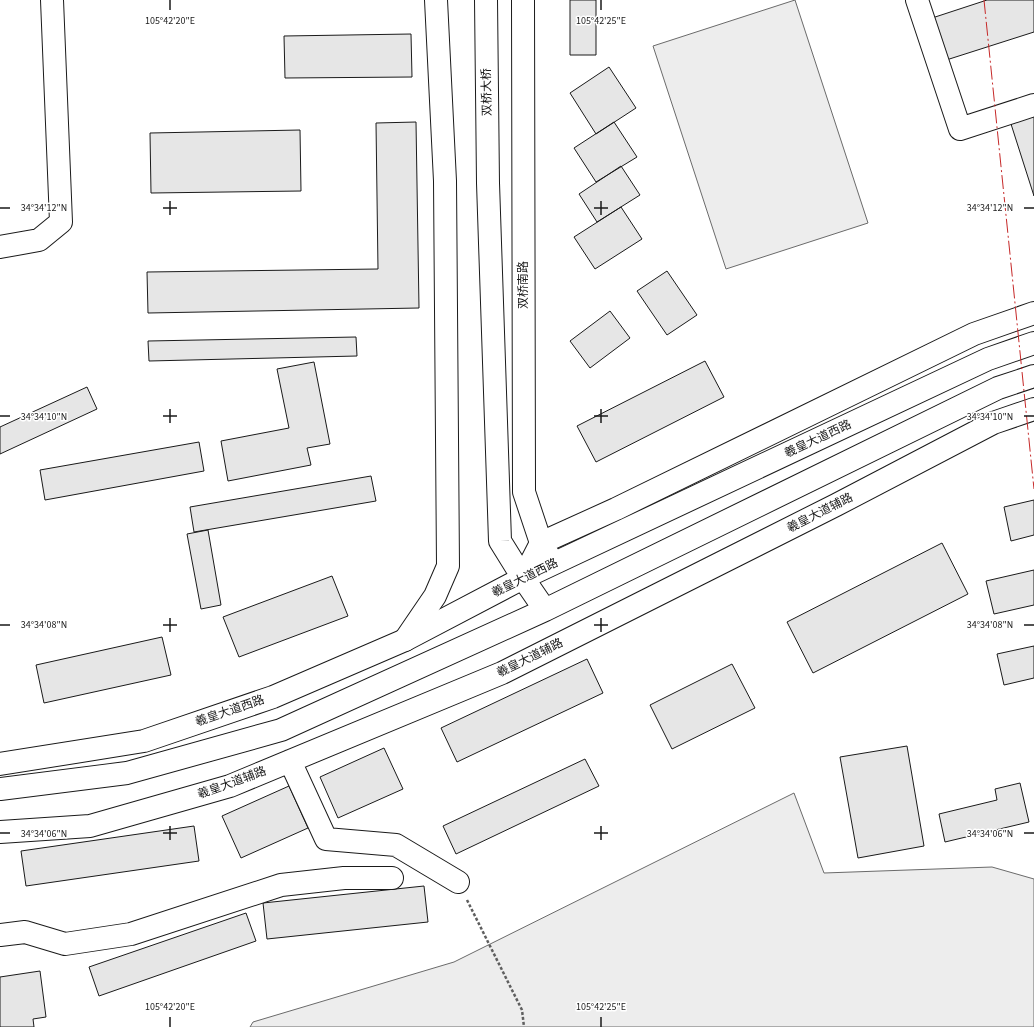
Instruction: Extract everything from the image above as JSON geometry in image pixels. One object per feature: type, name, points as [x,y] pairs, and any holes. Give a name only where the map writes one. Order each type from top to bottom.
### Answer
[{"type":"main road","points":[[0,247],[39,240],[61,222],[52,0]]},
{"type":"main road","points":[[405,640],[434,596],[448,566],[445,181],[436,0]]},
{"type":"main road","name":"双桥大桥","points":[[486,0],[488,183],[500,541],[545,610]]},
{"type":"main road","name":"双桥南路","points":[[523,0],[524,492],[541,543],[554,564]]},
{"type":"main road","points":[[917,0],[960,129],[1034,105]]},
{"type":"main road","points":[[523,578],[541,543],[616,509],[974,334],[1034,313]]},
{"type":"main road","name":"羲皇大道西路","points":[[0,764],[144,741],[272,697],[405,640],[523,578],[988,359],[1034,343]]},
{"type":"main road","points":[[0,789],[127,773],[281,730],[545,610],[998,388],[1034,376]]},
{"type":"main road","name":"羲皇大道辅路","points":[[0,832],[90,826],[230,786],[502,673],[836,505],[993,423],[1034,409]]},
{"type":"main road","points":[[290,761],[326,839],[396,845],[458,882]]},
{"type":"main road","points":[[0,935],[25,932],[65,944],[131,934],[281,885],[344,878],[392,878]]},
{"type":"path","points":[[458,882],[522,1010],[524,1027]]},
{"type":"shaded area","points":[[795,0],[868,223],[726,269],[653,46]]},
{"type":"shaded area","points":[[794,793],[824,873],[992,867],[1034,879],[1034,1027],[250,1027],[253,1022],[454,962]]},
{"type":"building","points":[[570,0],[596,0],[596,55],[570,55]]},
{"type":"building","points":[[987,0],[1034,0],[1034,32],[940,62],[926,20]]},
{"type":"building","points":[[411,34],[412,77],[285,78],[284,36]]},
{"type":"building","points":[[609,67],[636,108],[596,134],[570,93]]},
{"type":"building","points":[[1034,116],[1034,196],[1011,124]]},
{"type":"building","points":[[416,122],[419,308],[148,313],[147,272],[378,269],[376,123]]},
{"type":"building","points":[[614,122],[637,157],[596,182],[574,148]]},
{"type":"building","points":[[300,130],[301,191],[151,193],[150,133]]},
{"type":"building","points":[[621,166],[640,195],[597,222],[579,194]]},
{"type":"building","points":[[621,207],[642,239],[595,269],[574,237]]},
{"type":"building","points":[[667,271],[697,315],[667,335],[637,291]]},
{"type":"building","points":[[610,311],[630,338],[590,368],[570,341]]},
{"type":"building","points":[[356,337],[357,356],[149,361],[148,341]]},
{"type":"building","points":[[705,361],[724,397],[596,462],[577,426]]},
{"type":"building","points":[[314,362],[330,444],[307,448],[311,465],[228,481],[221,441],[289,428],[277,369]]},
{"type":"building","points":[[87,387],[97,409],[0,454],[0,427]]},
{"type":"building","points":[[199,442],[204,471],[45,500],[40,470]]},
{"type":"building","points":[[371,476],[376,501],[194,532],[190,507]]},
{"type":"building","points":[[1034,500],[1034,535],[1011,541],[1004,507]]},
{"type":"building","points":[[208,530],[221,605],[201,609],[187,534]]},
{"type":"building","points":[[942,543],[968,594],[813,673],[787,622]]},
{"type":"building","points":[[1034,570],[1034,605],[994,614],[986,581]]},
{"type":"building","points":[[332,576],[348,616],[239,657],[223,617]]},
{"type":"building","points":[[162,637],[171,675],[44,703],[36,665]]},
{"type":"building","points":[[1034,646],[1034,678],[1004,685],[997,654]]},
{"type":"building","points":[[587,659],[603,693],[457,762],[441,728]]},
{"type":"building","points":[[732,664],[755,708],[672,749],[650,705]]},
{"type":"building","points":[[907,746],[924,846],[858,858],[840,757]]},
{"type":"building","points":[[384,748],[403,789],[338,818],[320,777]]},
{"type":"building","points":[[585,759],[599,786],[456,854],[443,826]]},
{"type":"building","points":[[1020,783],[1029,822],[945,842],[939,814],[997,800],[995,789]]},
{"type":"building","points":[[289,786],[308,828],[241,858],[222,816]]},
{"type":"building","points":[[194,826],[199,861],[26,886],[21,851]]},
{"type":"building","points":[[424,886],[428,922],[267,939],[263,903]]},
{"type":"building","points":[[246,913],[256,941],[99,996],[89,967]]},
{"type":"building","points":[[40,971],[46,1017],[33,1019],[34,1027],[0,1027],[0,977]]},
{"type":"power","points":[[984,0],[1034,489]]}]
